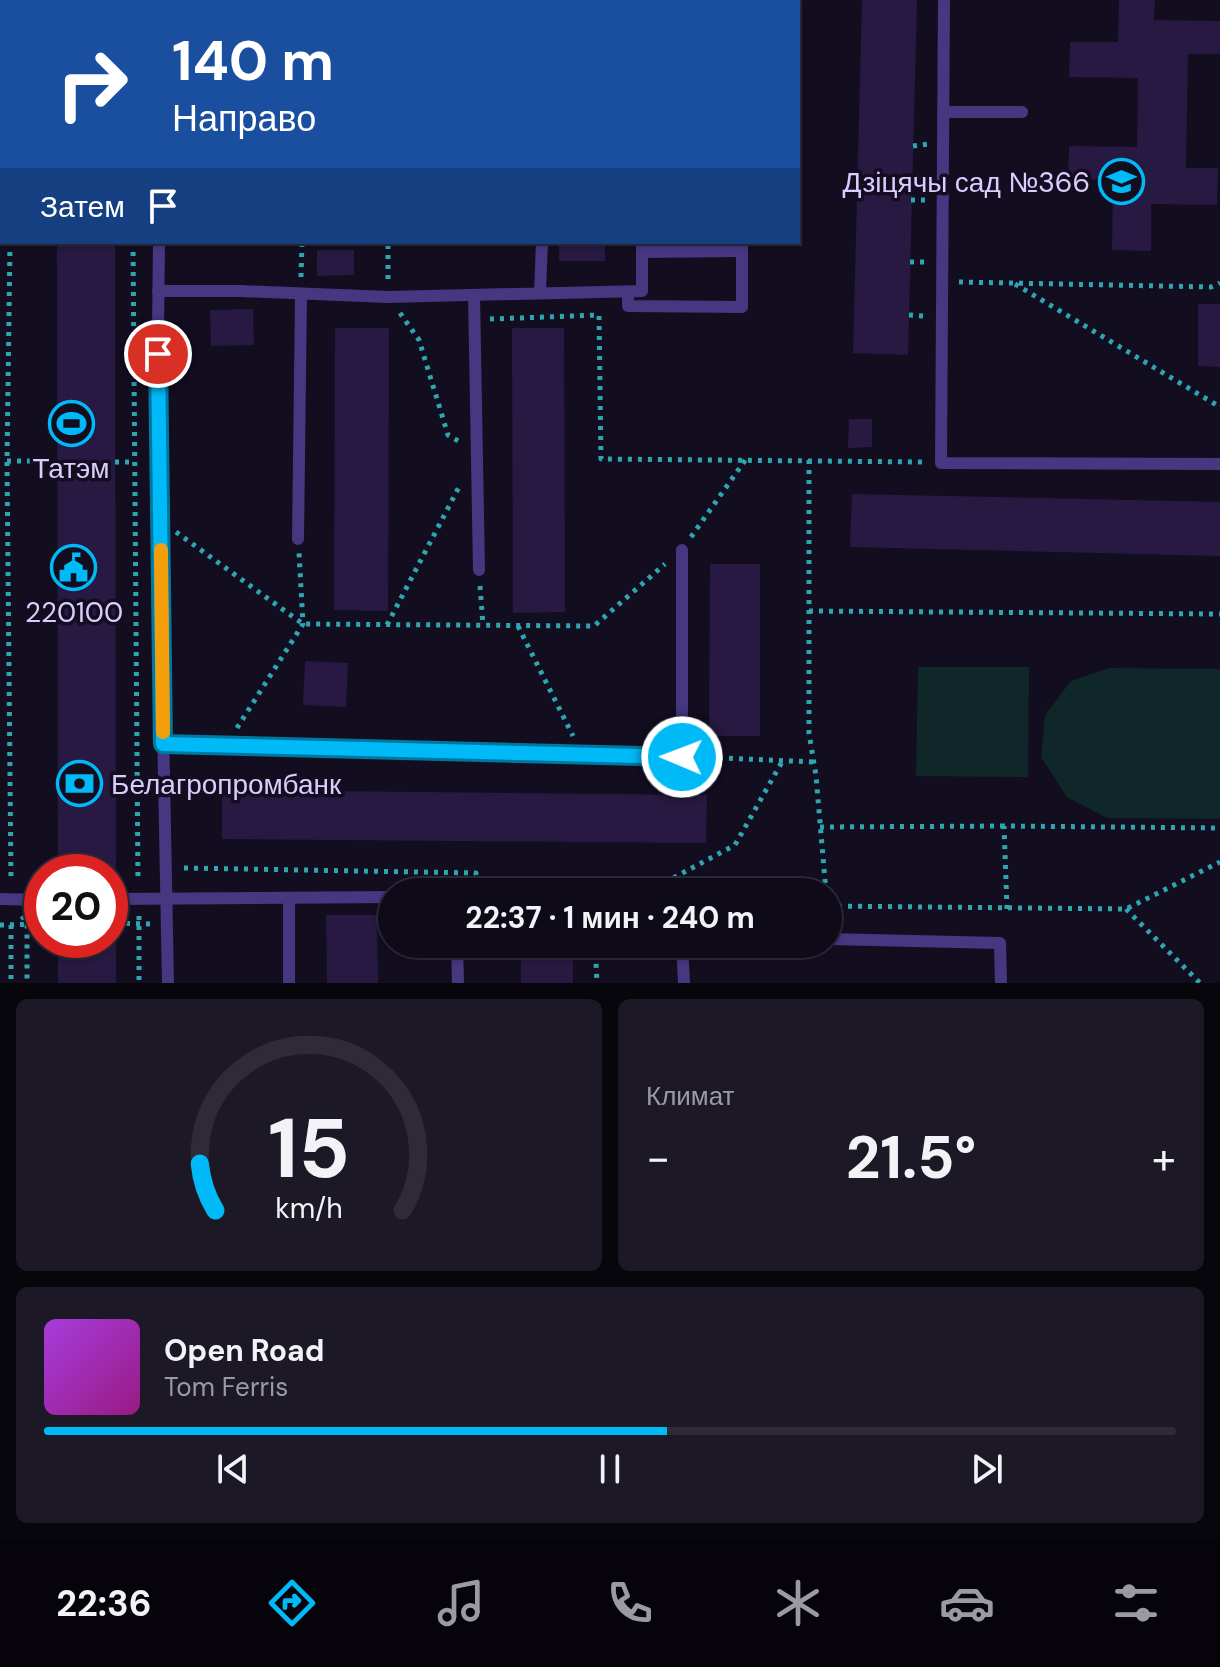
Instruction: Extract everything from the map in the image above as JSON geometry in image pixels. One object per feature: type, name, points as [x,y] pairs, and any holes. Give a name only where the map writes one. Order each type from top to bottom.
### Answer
[{"type":"lane","points":[[944,0],[941,463],[1220,464]]},
{"type":"lane","points":[[943,112],[1022,112]]},
{"type":"lane","points":[[159,244],[157,417],[168,983]]},
{"type":"lane","points":[[540,292],[542,244]]},
{"type":"lane","points":[[158,291],[388,297],[642,291],[642,247],[742,247],[742,307],[628,306],[628,292]]},
{"type":"lane","points":[[298,539],[301,294]]},
{"type":"lane","points":[[474,295],[479,570]]},
{"type":"lane","points":[[163,744],[682,757],[682,550]]},
{"type":"lane","points":[[128,899],[378,897]]},
{"type":"lane","points":[[289,898],[289,983]]},
{"type":"lane","points":[[842,939],[1000,943],[1001,983]]},
{"type":"lane","points":[[457,958],[458,983]]},
{"type":"lane","points":[[683,958],[684,983]]},
{"type":"path","points":[[10,244],[6,899],[24,920]]},
{"type":"path","points":[[133,244],[139,983]]},
{"type":"path","points":[[301,294],[302,244]]},
{"type":"path","points":[[387,625],[476,454],[448,435],[419,340],[388,297],[388,244]]},
{"type":"path","points":[[942,281],[1211,287],[1220,283]]},
{"type":"path","points":[[1014,284],[1220,407]]},
{"type":"path","points":[[474,319],[599,315],[601,459],[941,463]]},
{"type":"path","points":[[135,503],[303,624],[594,626],[682,550],[746,459]]},
{"type":"path","points":[[809,460],[809,733],[825,878]]},
{"type":"path","points":[[7,461],[57,461]]},
{"type":"path","points":[[115,462],[135,462]]},
{"type":"path","points":[[225,746],[303,624],[298,539]]},
{"type":"path","points":[[479,570],[483,625]]},
{"type":"path","points":[[0,599],[8,599]]},
{"type":"path","points":[[809,611],[1220,614]]},
{"type":"path","points":[[518,626],[582,755]]},
{"type":"path","points":[[682,757],[814,762]]},
{"type":"path","points":[[673,878],[735,845],[783,760]]},
{"type":"path","points":[[1004,826],[1007,909]]},
{"type":"path","points":[[820,827],[1220,828]]},
{"type":"path","points":[[842,906],[1126,909],[1220,862]]},
{"type":"path","points":[[138,866],[476,873],[476,878]]},
{"type":"path","points":[[1126,909],[1200,983]]},
{"type":"path","points":[[128,923],[168,925]]},
{"type":"path","points":[[0,925],[24,924]]},
{"type":"path","points":[[11,925],[11,983]]},
{"type":"path","points":[[27,958],[27,983]]},
{"type":"path","points":[[596,958],[597,983]]},
{"type":"green space","points":[[918,667],[1029,667],[1028,777],[916,776]]},
{"type":"green space","points":[[1109,668],[1220,669],[1220,819],[1107,818],[1067,797],[1041,757],[1045,715],[1071,681]]},
{"type":"building","points":[[862,0],[917,0],[908,355],[853,353]]},
{"type":"building","points":[[1119,0],[1155,0],[1154,20],[1220,21],[1220,54],[1188,54],[1186,168],[1218,168],[1217,205],[1151,204],[1151,251],[1112,250],[1113,180],[1068,179],[1069,146],[1137,147],[1138,78],[1069,77],[1070,42],[1118,42]]},
{"type":"building","points":[[57,244],[115,244],[116,854],[58,854]]},
{"type":"building","points":[[559,244],[605,244],[605,261],[559,261]]},
{"type":"building","points":[[317,250],[354,250],[354,275],[317,276]]},
{"type":"building","points":[[1198,304],[1220,304],[1220,367],[1198,366]]},
{"type":"building","points":[[253,309],[254,345],[211,346],[210,310]]},
{"type":"building","points":[[335,328],[389,328],[388,611],[334,610]]},
{"type":"building","points":[[512,328],[564,328],[565,612],[513,613]]},
{"type":"building","points":[[849,419],[872,419],[872,447],[848,448]]},
{"type":"building","points":[[852,494],[1220,502],[1220,556],[850,547]]},
{"type":"building","points":[[710,564],[760,564],[760,736],[709,736]]},
{"type":"building","points":[[305,661],[348,663],[346,707],[303,705]]},
{"type":"building","points":[[222,790],[707,795],[706,843],[222,839]]},
{"type":"building","points":[[326,915],[377,915],[378,983],[327,983]]},
{"type":"building","points":[[58,958],[116,958],[116,983],[58,983]]},
{"type":"building","points":[[521,958],[573,958],[573,983],[521,983]]},
{"type":"slow traffic","points":[[161,550],[163,732]]},
{"type":"place","name":"Дзіцячы сад №366","points":[[1121,182]]},
{"type":"place","name":"Татэм","points":[[71,424]]},
{"type":"place","name":"220100","points":[[74,567]]},
{"type":"place","name":"Белагропромбанк","points":[[80,784]]},
{"type":"route","points":[[158,354],[163,744],[682,757]]}]
